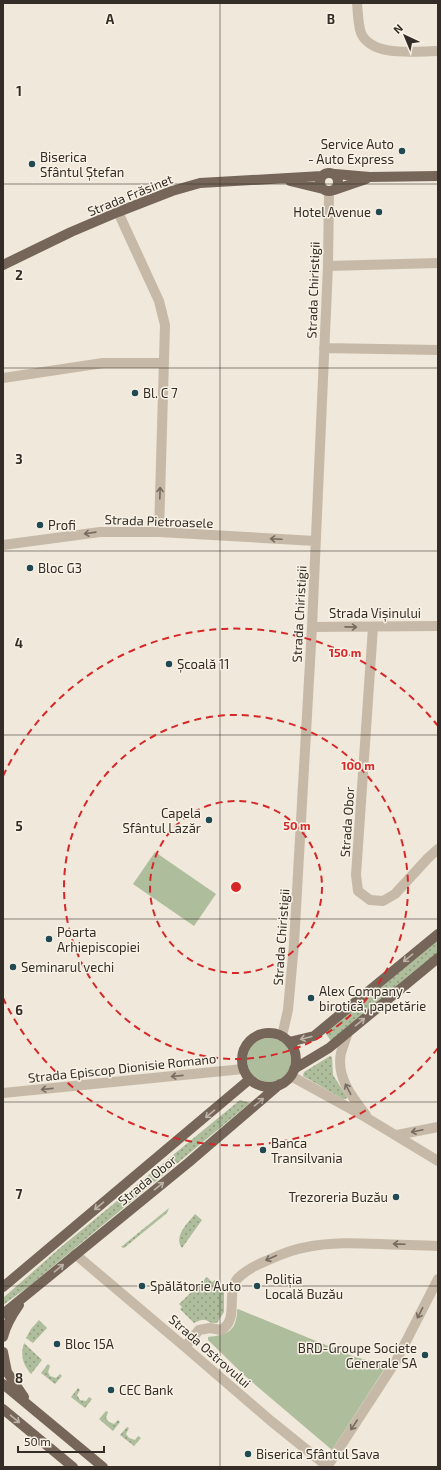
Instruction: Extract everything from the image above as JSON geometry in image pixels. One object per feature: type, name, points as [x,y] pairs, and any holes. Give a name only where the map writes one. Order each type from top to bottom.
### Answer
[{"type":"main road","name":"Strada Frăsinet","points":[[3,265],[71,232],[118,212],[172,191],[200,183],[322,176],[327,173],[370,177],[438,176]]},
{"type":"main road","points":[[322,176],[320,181],[328,190],[338,186],[339,182],[335,174]]},
{"type":"main road","name":"Strada Frăsinet","points":[[274,178],[328,190],[370,177]]},
{"type":"main road","points":[[438,934],[314,1036],[286,1039],[275,1034],[267,1033],[260,1034],[253,1038],[244,1049],[242,1063],[250,1079],[257,1084],[264,1086],[272,1087],[280,1084],[292,1072],[329,1048],[438,958]]},
{"type":"main road","points":[[286,1039],[295,1055],[292,1072]]},
{"type":"main road","name":"Strada Obor","points":[[4,1286],[250,1079]]},
{"type":"main road","name":"Strada Obor","points":[[29,1293],[280,1084]]},
{"type":"main road","points":[[3,1314],[29,1293]]},
{"type":"main road","points":[[3,1337],[5,1329],[13,1313],[29,1293]]},
{"type":"main road","points":[[3,1352],[7,1372],[33,1410]]},
{"type":"main road","points":[[3,1384],[103,1467]]},
{"type":"main road","points":[[3,1409],[73,1467]]},
{"type":"street","points":[[357,3],[362,34],[372,46],[385,50],[438,51]]},
{"type":"street","name":"Strada Chiristigii","points":[[286,1039],[294,944],[312,626],[328,266],[328,190]]},
{"type":"street","points":[[118,212],[159,301],[165,325],[159,532]]},
{"type":"street","points":[[328,266],[438,263]]},
{"type":"street","points":[[324,348],[438,350]]},
{"type":"street","points":[[3,378],[103,363],[164,363]]},
{"type":"street","name":"Strada Pietroasele","points":[[3,545],[100,532],[159,532],[315,541]]},
{"type":"street","name":"Strada Vișinului","points":[[312,626],[438,626]]},
{"type":"street","name":"Strada Obor","points":[[373,627],[356,875],[358,891],[370,900],[383,900],[396,894],[438,849]]},
{"type":"street","points":[[348,1032],[341,1054],[343,1079],[354,1100],[372,1121]]},
{"type":"street","name":"Strada Episcop Dionisie Romano","points":[[3,1093],[244,1069]]},
{"type":"street","points":[[292,1072],[397,1135],[436,1162]]},
{"type":"street","points":[[397,1135],[438,1126]]},
{"type":"street","points":[[186,1346],[199,1330],[210,1328],[221,1330],[224,1329],[230,1320],[232,1309],[232,1291],[234,1283],[238,1277],[252,1267],[279,1255],[307,1247],[337,1243],[438,1246]]},
{"type":"street","name":"Strada Ostrovului","points":[[76,1254],[186,1346],[271,1421],[328,1467]]},
{"type":"street","points":[[328,1467],[396,1361],[438,1279]]},
{"type":"green space","points":[[155,852],[216,894],[194,926],[133,884]]},
{"type":"green space","points":[[438,937],[438,953],[331,1041],[324,1031]]},
{"type":"green space","points":[[265,1038],[273,1038],[278,1039],[285,1044],[290,1051],[290,1069],[285,1076],[278,1081],[265,1082],[257,1079],[250,1072],[247,1064],[247,1056],[250,1048],[257,1041]]},
{"type":"green space","points":[[330,1056],[332,1057],[333,1075],[347,1097],[346,1099],[343,1099],[303,1076],[304,1072]]},
{"type":"green space","points":[[240,1100],[250,1103],[28,1287],[3,1305],[3,1298],[61,1247]]},
{"type":"green space","points":[[169,1208],[167,1213],[124,1248],[121,1247]]},
{"type":"green space","points":[[195,1214],[202,1220],[182,1248],[179,1239],[180,1234]]},
{"type":"green space","points":[[207,1277],[212,1282],[215,1280],[224,1290],[224,1312],[217,1323],[202,1320],[194,1323],[180,1309],[182,1307],[179,1304]]},
{"type":"green space","points":[[238,1309],[355,1357],[387,1365],[332,1450],[245,1376],[208,1340],[208,1337],[221,1335],[230,1331],[235,1323]]},
{"type":"green space","points":[[39,1320],[47,1328],[33,1343],[26,1338],[31,1329]]},
{"type":"green space","points":[[24,1343],[42,1360],[31,1374],[26,1367],[22,1356]]},
{"type":"green space","points":[[48,1364],[50,1366],[48,1372],[50,1376],[56,1378],[60,1374],[62,1376],[55,1384],[41,1373]]},
{"type":"green space","points":[[78,1388],[80,1390],[77,1395],[80,1400],[86,1401],[89,1397],[92,1399],[85,1408],[71,1397]]},
{"type":"green space","points":[[106,1411],[108,1412],[106,1418],[109,1422],[114,1424],[118,1420],[120,1422],[113,1431],[99,1419]]},
{"type":"green space","points":[[127,1427],[129,1428],[126,1434],[129,1438],[135,1440],[138,1436],[141,1438],[134,1446],[120,1435]]},
{"type":"place","name":"Service Auto - Auto Express","points":[[402,151]]},
{"type":"place","name":"Biserica Sfântul Ștefan","points":[[32,164]]},
{"type":"place","name":"Hotel Avenue","points":[[379,212]]},
{"type":"place","name":"Bl. C 7","points":[[135,393]]},
{"type":"place","name":"Profi","points":[[40,525]]},
{"type":"place","name":"Bloc G3","points":[[30,568]]},
{"type":"place","name":"Școală 11","points":[[169,664]]},
{"type":"place","name":"Capela Sfântul Lazăr","points":[[209,820]]},
{"type":"place","name":"Poarta Arhiepiscopiei","points":[[49,939]]},
{"type":"place","name":"Seminarul vechi","points":[[13,967]]},
{"type":"place","name":"Alex Company - birotică, papetărie","points":[[311,998]]},
{"type":"place","name":"Banca Transilvania","points":[[263,1150]]},
{"type":"place","name":"Trezoreria Buzău","points":[[396,1197]]},
{"type":"place","name":"Spălătorie Auto","points":[[142,1286]]},
{"type":"place","name":"Poliția Locală Buzău","points":[[257,1286]]},
{"type":"place","name":"Bloc 15A","points":[[57,1344]]},
{"type":"place","name":"BRD-Groupe Societe Generale SA","points":[[425,1355]]},
{"type":"place","name":"CEC Bank","points":[[111,1390]]},
{"type":"place","name":"Biserica Sfântul Sava","points":[[248,1454]]}]
